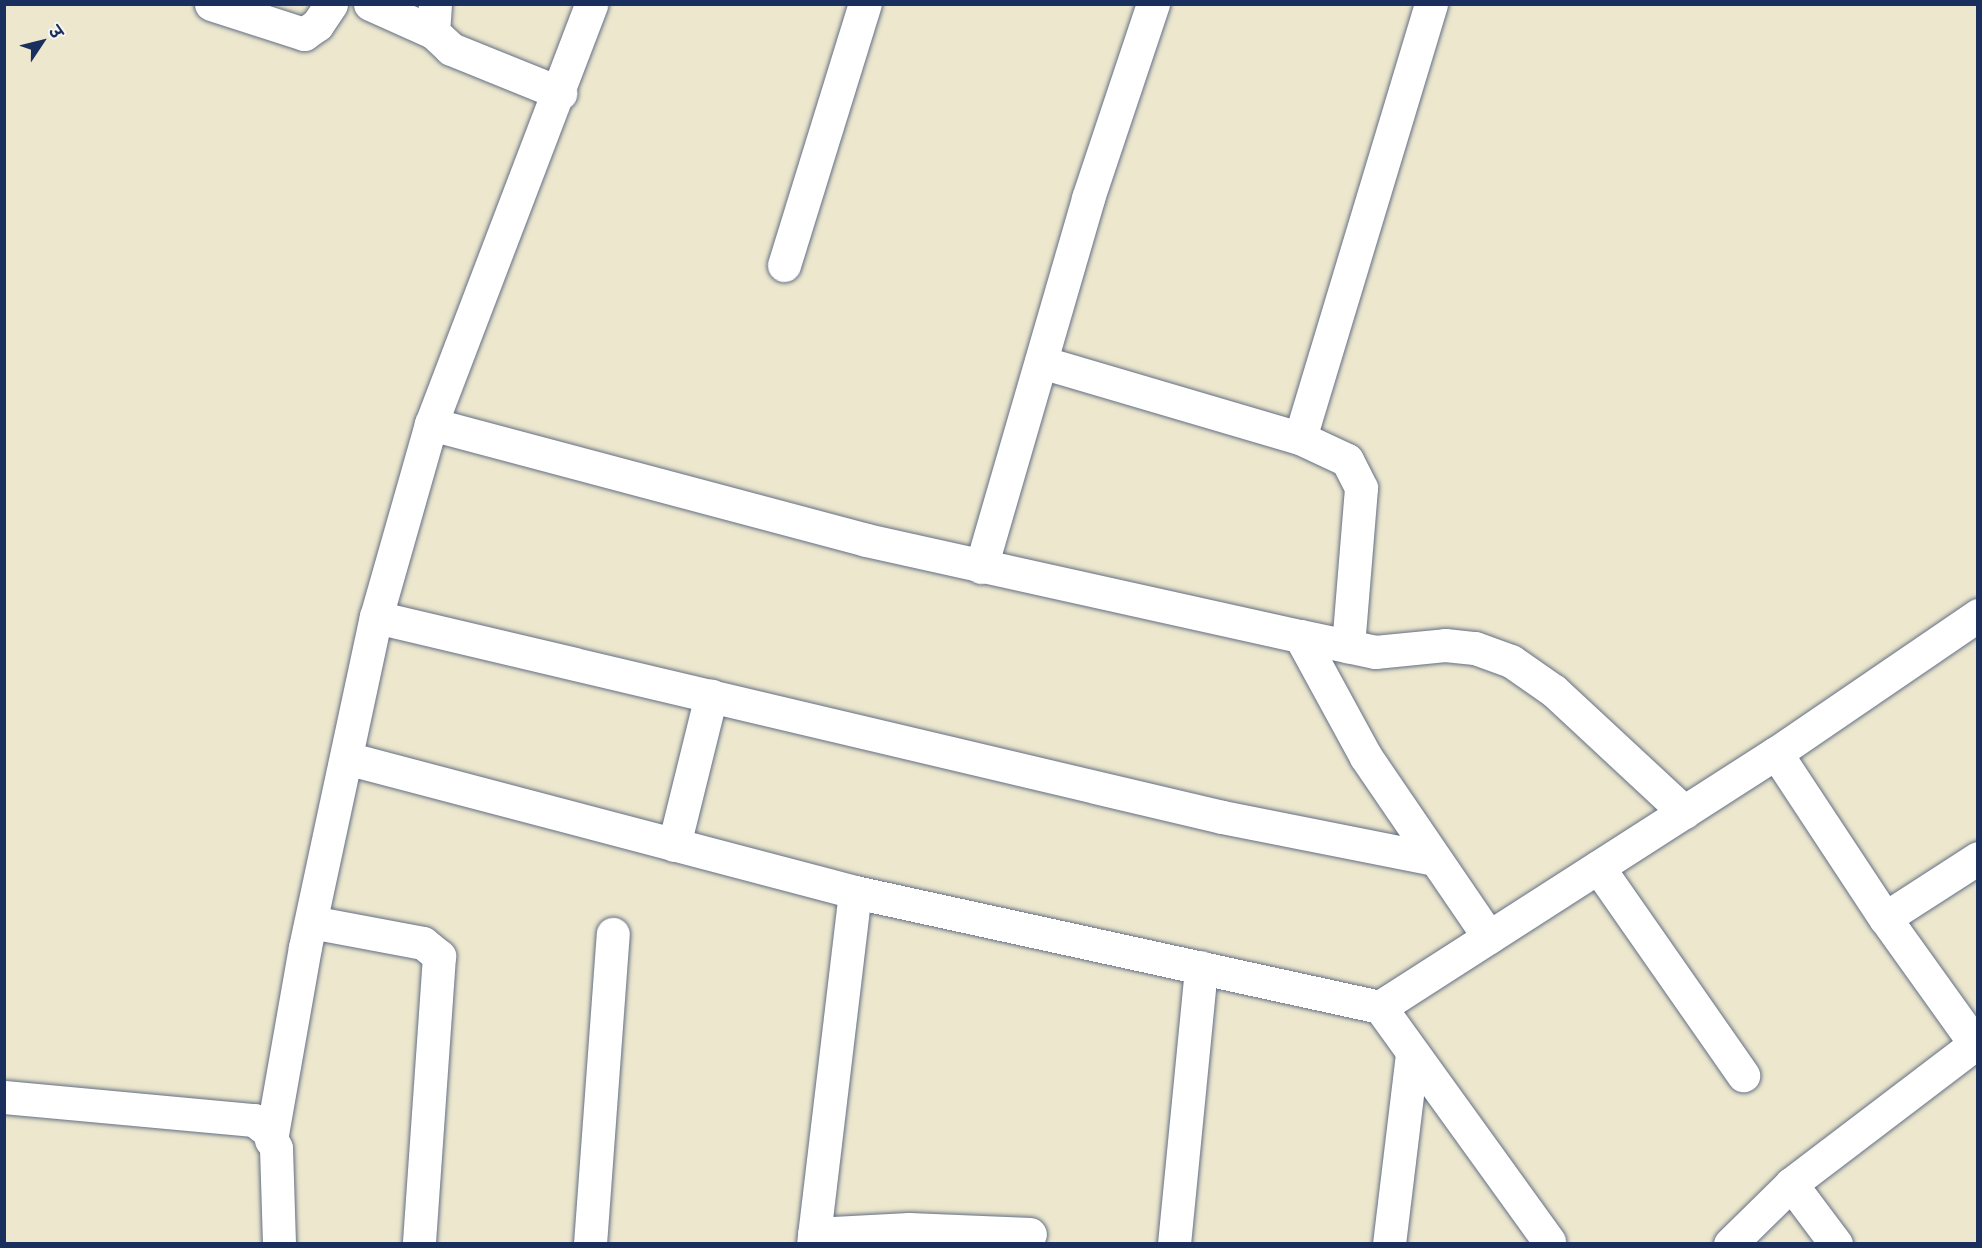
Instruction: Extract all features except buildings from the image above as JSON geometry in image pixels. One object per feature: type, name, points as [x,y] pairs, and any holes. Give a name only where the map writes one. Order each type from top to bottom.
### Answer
[{"type":"street","points":[[211,4],[304,34],[317,25],[331,4]]},
{"type":"street","points":[[370,4],[434,18],[451,50],[560,93]]},
{"type":"street","points":[[272,1140],[311,922],[376,617],[431,424],[560,93],[591,4]]},
{"type":"street","points":[[784,265],[865,4]]},
{"type":"street","points":[[981,567],[1088,198],[1153,4]]},
{"type":"street","points":[[1300,438],[1431,4]]},
{"type":"street","points":[[1041,362],[1300,438],[1347,460],[1361,488],[1348,646]]},
{"type":"street","points":[[431,424],[754,512],[981,567],[1300,636],[1375,652],[1455,646],[1475,648],[1511,661],[1554,691],[1684,812]]},
{"type":"street","points":[[1380,1007],[1776,753],[1977,615]]},
{"type":"street","points":[[376,617],[1222,817],[1435,859]]},
{"type":"street","points":[[1300,636],[1366,757],[1489,937]]},
{"type":"street","points":[[674,844],[711,696]]},
{"type":"street","points":[[1730,1244],[1791,1184],[1976,1046],[1885,918],[1776,753]]},
{"type":"street","points":[[346,758],[855,892],[1380,1007],[1549,1240]]},
{"type":"street","points":[[1885,918],[1977,858]]},
{"type":"street","points":[[1598,867],[1743,1075]]},
{"type":"street","points":[[855,892],[814,1239],[909,1229],[1030,1234]]},
{"type":"street","points":[[311,922],[423,943],[439,956],[418,1244]]},
{"type":"street","points":[[590,1244],[613,934]]},
{"type":"street","points":[[1174,1244],[1201,967]]},
{"type":"street","points":[[1389,1244],[1412,1053]]},
{"type":"street","points":[[4,1097],[244,1117],[268,1131],[279,1164],[279,1244]]},
{"type":"street","points":[[1791,1184],[1836,1244]]}]
